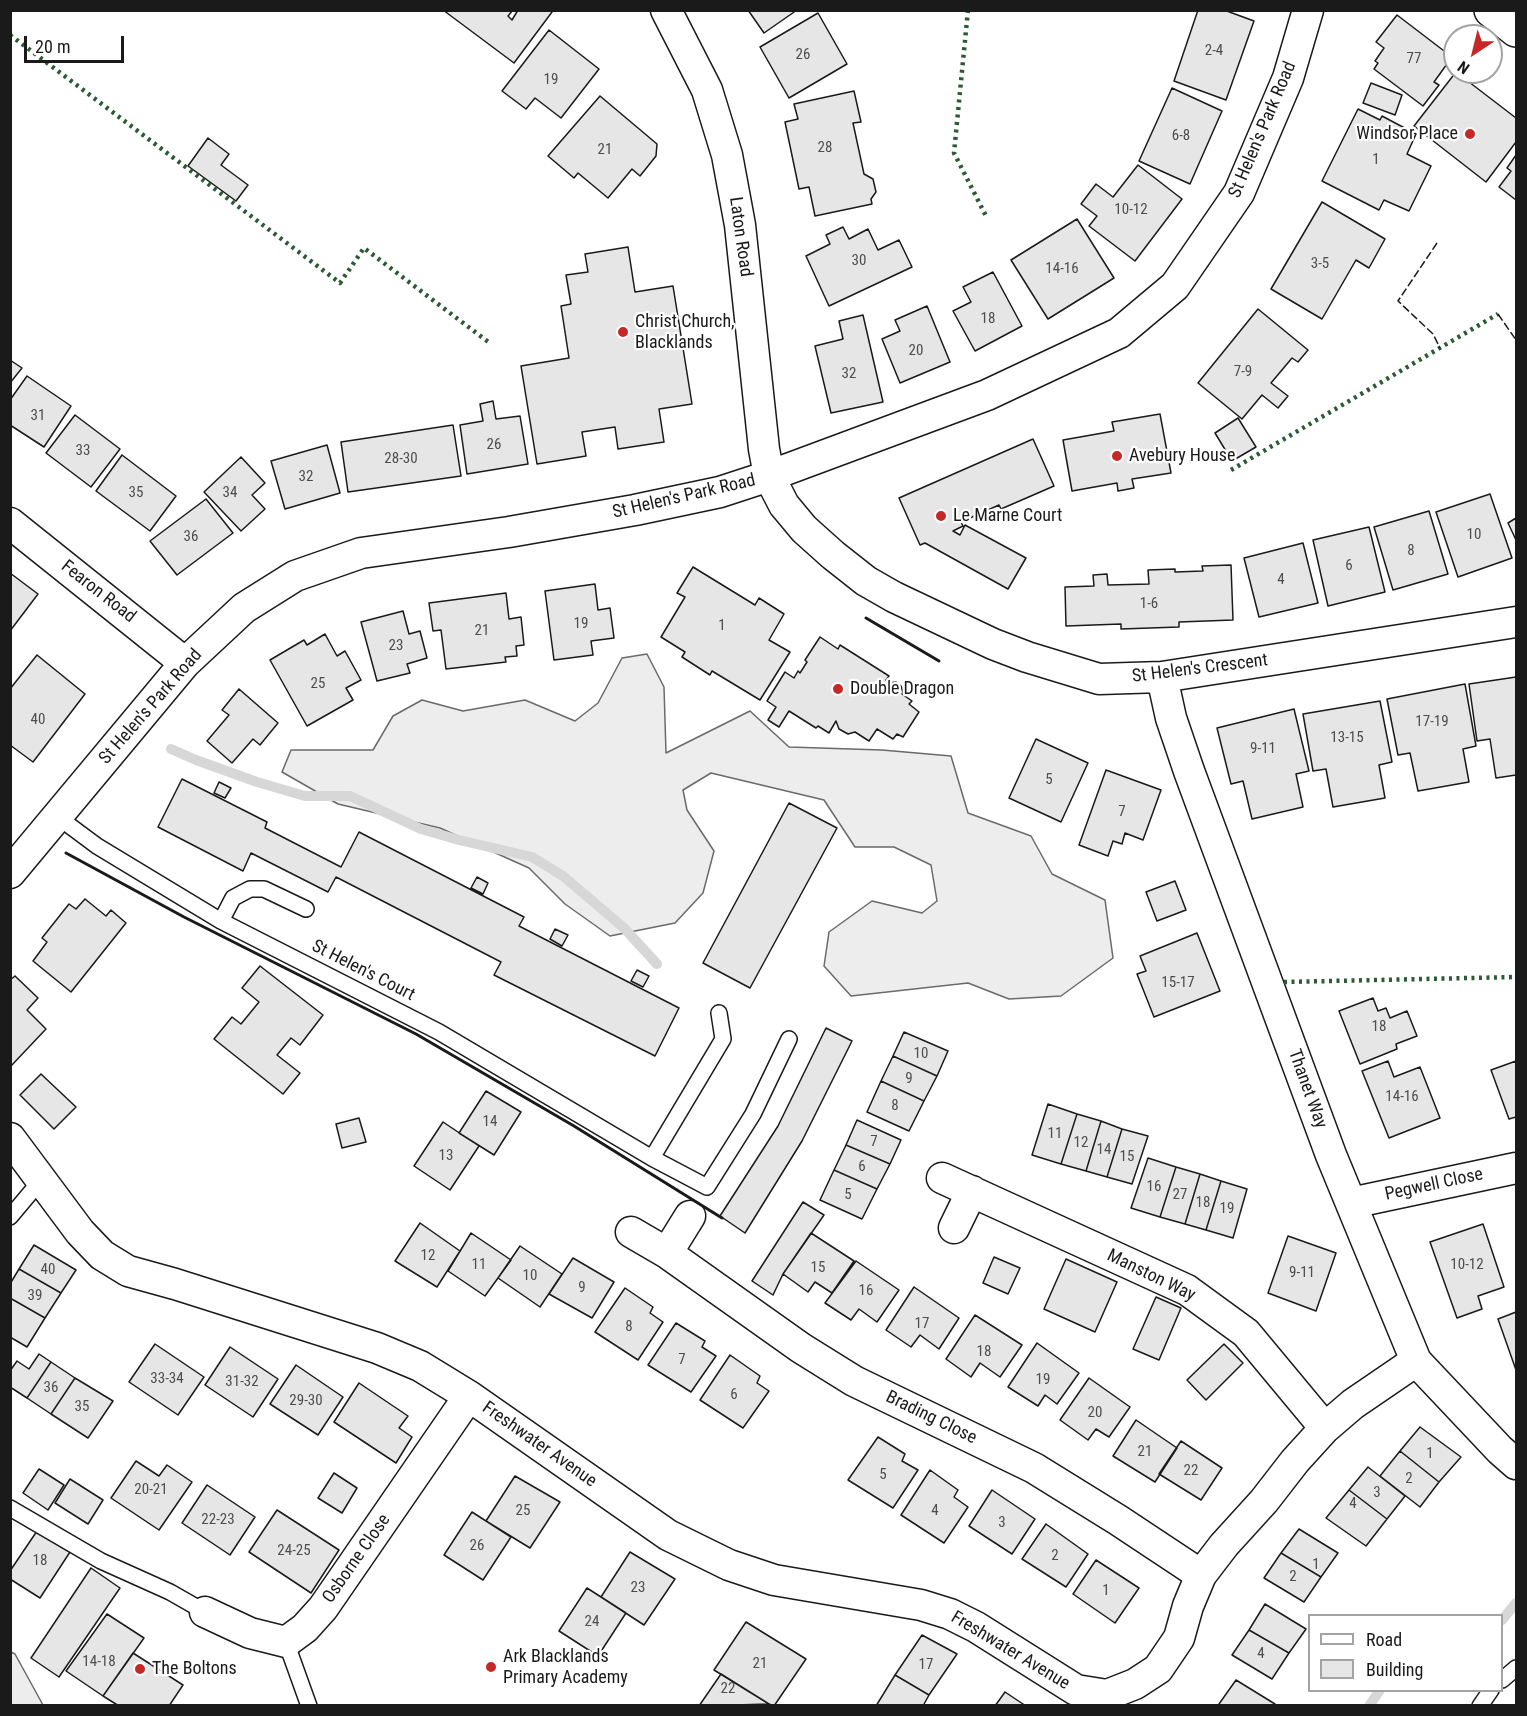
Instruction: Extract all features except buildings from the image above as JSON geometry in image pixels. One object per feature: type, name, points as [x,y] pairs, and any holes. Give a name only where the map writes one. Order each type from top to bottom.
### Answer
[{"type":"main road","points":[[1491,10],[1516,30]]},
{"type":"street","name":"Laton Road","points":[[666,10],[707,90],[727,155],[740,225],[764,449],[769,476]]},
{"type":"street","name":"St Helen's Park Road","points":[[10,873],[185,663],[244,608],[295,576],[361,553],[509,532],[635,510],[720,492],[987,395],[1119,333],[1175,286],[1239,193],[1288,78],[1308,10]]},
{"type":"street","name":"St Helen's Crescent","points":[[769,476],[783,505],[804,529],[866,581],[894,597],[993,644],[1099,679],[1162,677],[1516,622]]},
{"type":"street","name":"Fearon Road","points":[[10,523],[185,663]]},
{"type":"street","name":"Thanet Way","points":[[1162,677],[1171,718],[1189,771],[1331,1155],[1416,1361],[1516,1464]]},
{"type":"street","name":"Freshwater Avenue","points":[[10,1138],[80,1232],[102,1255],[128,1270],[377,1348],[420,1366],[469,1396],[668,1534],[729,1565],[774,1580],[921,1605],[950,1614],[986,1633],[1076,1690],[1105,1700],[1158,1669],[1179,1638],[1188,1606],[1201,1575],[1224,1545],[1264,1501],[1294,1461],[1324,1428],[1353,1404],[1416,1361]]},
{"type":"street","name":"Pegwell Close","points":[[1351,1203],[1516,1168]]},
{"type":"street","name":"Manston Way","points":[[942,1178],[1187,1290],[1246,1333],[1324,1428]]},
{"type":"street","points":[[954,1228],[972,1191]]},
{"type":"street","points":[[667,1253],[690,1216]]},
{"type":"street","name":"Brading Close","points":[[631,1232],[667,1253],[801,1348],[854,1381],[1034,1468],[1201,1575]]},
{"type":"street","name":"Osborne Close","points":[[286,1642],[305,1628],[323,1608],[469,1396]]},
{"type":"street","points":[[205,1612],[250,1633],[286,1642]]},
{"type":"lane","name":"St Helen's Court","points":[[58,817],[97,846],[221,921],[439,1032],[652,1158],[707,1187],[753,1114],[789,1039]]},
{"type":"lane","points":[[221,921],[234,898],[250,889],[264,889],[306,909]]},
{"type":"lane","points":[[652,1158],[723,1039],[719,1013]]},
{"type":"lane","points":[[10,1217],[42,1179]]},
{"type":"lane","points":[[10,1508],[101,1561],[170,1592],[205,1612]]},
{"type":"lane","points":[[286,1642],[309,1706]]},
{"type":"lane","points":[[1503,1679],[1516,1668]]},
{"type":"lane","points":[[1480,1706],[1490,1692]]},
{"type":"shaded area","points":[[647,654],[664,687],[666,753],[750,711],[789,747],[882,750],[951,756],[968,813],[1031,836],[1052,874],[1105,900],[1113,958],[1061,996],[1009,999],[968,983],[851,996],[824,966],[829,932],[872,901],[922,913],[937,901],[931,865],[894,847],[855,847],[824,800],[711,773],[683,790],[687,810],[714,851],[703,893],[675,923],[610,936],[565,904],[529,868],[440,828],[338,804],[282,772],[291,750],[373,750],[393,716],[422,700],[463,711],[525,700],[575,721],[598,703],[622,658]]},
{"type":"shaded area","points":[[11,1652],[15,1654],[43,1705],[11,1705]]},
{"type":"waterway","points":[[171,749],[257,782],[305,796],[350,796],[421,829],[532,857],[563,876],[624,928],[657,964]]},
{"type":"waterway","points":[[1503,1619],[1516,1603]]},
{"type":"waterway","points":[[1369,1706],[1379,1692]]},
{"type":"hedge","points":[[968,10],[954,153],[987,218]]},
{"type":"hedge","points":[[10,35],[340,283],[364,248],[491,344]]},
{"type":"hedge","points":[[1231,470],[1498,314]]},
{"type":"hedge","points":[[1284,982],[1516,977]]},
{"type":"fence","points":[[1437,243],[1398,301],[1433,334],[1440,348]]},
{"type":"fence","points":[[1498,314],[1516,340]]},
{"type":"wall","points":[[866,618],[939,661]]},
{"type":"wall","points":[[66,853],[184,917],[416,1034],[574,1126],[722,1218]]},
{"type":"place","name":"Windsor Place","points":[[1470,134]]},
{"type":"place","name":"Christ Church, Blacklands","points":[[623,332]]},
{"type":"place","name":"Avebury House","points":[[1117,456]]},
{"type":"place","name":"Le Marne Court","points":[[941,516]]},
{"type":"place","name":"Double Dragon","points":[[838,689]]},
{"type":"place","name":"Ark Blacklands Primary Academy","points":[[491,1667]]},
{"type":"place","name":"The Boltons","points":[[140,1669]]}]
